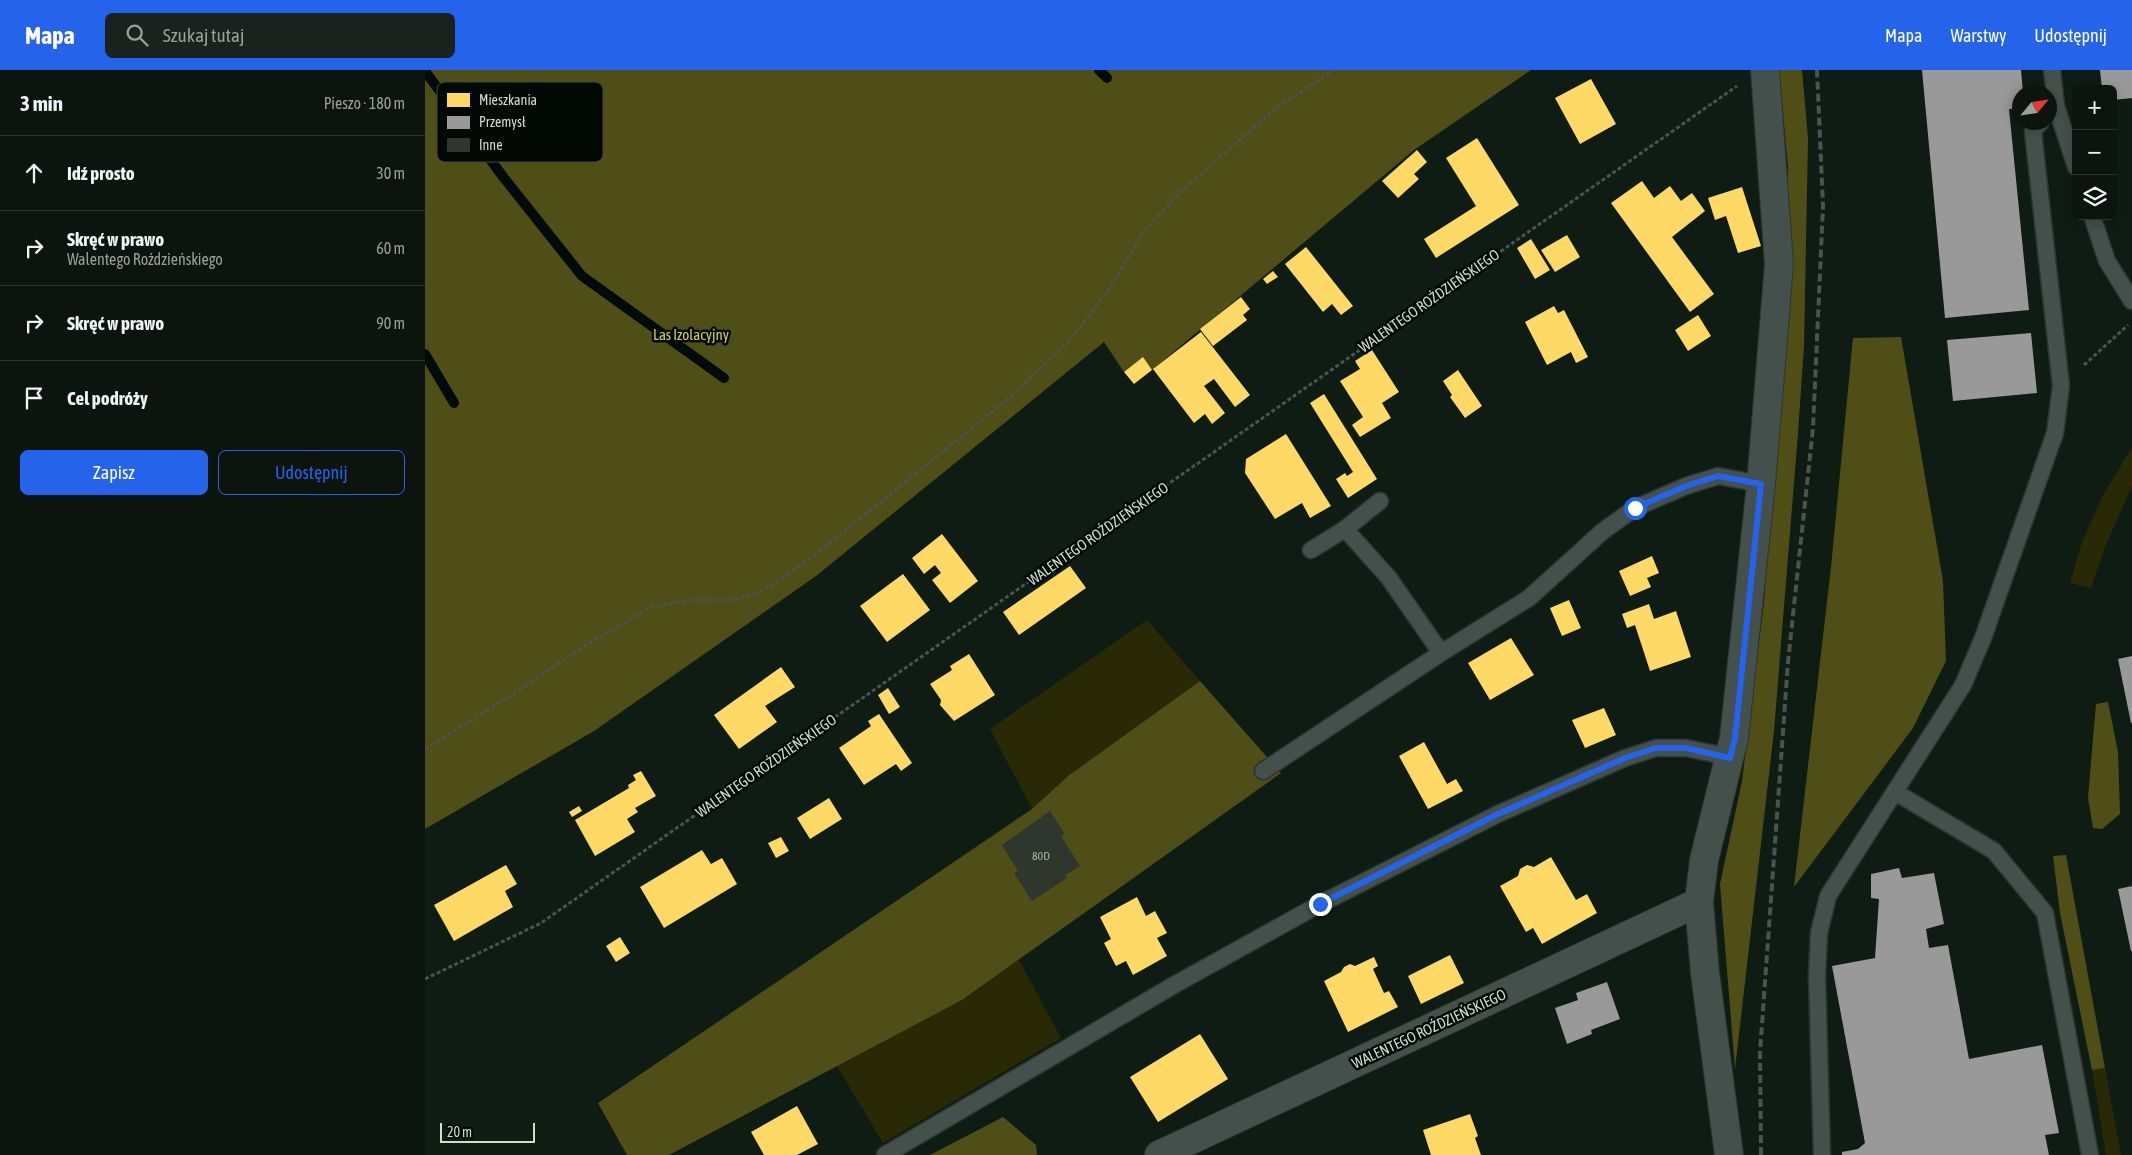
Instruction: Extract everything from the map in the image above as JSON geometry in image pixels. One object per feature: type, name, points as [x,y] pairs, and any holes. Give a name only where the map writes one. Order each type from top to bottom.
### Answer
[{"type":"street","points":[[1729,1155],[1705,973],[1699,902],[1704,860],[1735,738],[1761,484],[1779,264],[1754,76]]},
{"type":"street","name":"WALENTEGO ROŹDZIEŃSKIEGO","points":[[1159,1155],[1699,902]]},
{"type":"lane","points":[[2051,70],[2052,85]]},
{"type":"lane","points":[[2057,119],[2072,157]]},
{"type":"lane","points":[[1822,1155],[1817,976],[1819,933],[1828,896],[1963,685],[1983,638],[2055,433],[2061,386],[2033,132],[2035,130]]},
{"type":"lane","points":[[2093,220],[2107,260],[2132,301]]},
{"type":"lane","points":[[1263,771],[1441,653],[1529,598],[1603,530],[1635,508],[1686,486],[1718,476],[1761,484]]},
{"type":"lane","points":[[1311,550],[1345,529],[1380,501]]},
{"type":"lane","points":[[1345,529],[1389,578],[1441,653]]},
{"type":"lane","points":[[885,1155],[1174,985],[1320,904],[1498,814],[1625,758],[1656,748],[1686,748],[1730,758]]},
{"type":"lane","points":[[1895,792],[1994,851],[2045,913],[2090,1155]]},
{"type":"path","points":[[425,748],[518,691],[575,652],[649,608],[688,600],[732,600],[755,593],[776,583],[815,555],[1009,398],[1067,342],[1108,291],[1142,234],[1177,194],[1275,109],[1334,70]]},
{"type":"path","name":"WALENTEGO ROŹDZIEŃSKIEGO","points":[[425,980],[541,923],[1754,76]]},
{"type":"path","points":[[2061,386],[2132,322]]},
{"type":"shaded area","points":[[2132,447],[2132,486],[2105,547],[2091,588],[2070,583],[2082,542],[2102,497]]},
{"type":"shaded area","points":[[1147,620],[1200,681],[1068,776],[1032,809],[990,729]]},
{"type":"shaded area","points":[[1019,960],[1061,1038],[883,1143],[837,1066],[962,1000]]},
{"type":"shaded area","points":[[2105,1068],[2121,1155],[2106,1155],[2092,1070]]},
{"type":"green space","name":"Las Izolacyjny","points":[[425,70],[1531,70],[1414,150],[1152,370],[1143,358],[1124,372],[1104,342],[816,576],[594,731],[425,829]]},
{"type":"green space","points":[[1779,70],[1802,70],[1808,138],[1804,346],[1774,731],[1735,1069],[1720,884],[1742,781],[1764,602],[1785,307],[1788,167]]},
{"type":"green space","points":[[1901,337],[1943,581],[1946,661],[1913,728],[1794,887],[1831,567],[1853,338]]},
{"type":"green space","points":[[1200,681],[1281,773],[962,1000],[669,1155],[627,1155],[598,1103],[1032,809],[1068,776]]},
{"type":"green space","points":[[2108,702],[2118,752],[2120,814],[2102,829],[2093,828],[2088,798],[2096,704]]},
{"type":"green space","points":[[2066,855],[2105,1068],[2092,1070],[2060,913],[2053,856]]},
{"type":"green space","points":[[1003,1117],[1036,1145],[1037,1155],[930,1155]]},
{"type":"building: Mieszkania","points":[[1591,79],[1616,124],[1580,144],[1555,98]]},
{"type":"building: Mieszkania","points":[[1477,138],[1519,205],[1436,258],[1424,239],[1476,206],[1446,158]]},
{"type":"building: Mieszkania","points":[[1417,150],[1427,162],[1414,174],[1419,179],[1398,198],[1382,181]]},
{"type":"building: Mieszkania","points":[[1642,181],[1654,198],[1670,186],[1681,201],[1692,193],[1705,211],[1672,237],[1714,294],[1690,312],[1611,203]]},
{"type":"building: Mieszkania","points":[[1742,187],[1761,246],[1738,253],[1726,216],[1715,220],[1708,198]]},
{"type":"building: Mieszkania","points":[[1567,235],[1580,257],[1555,272],[1541,250]]},
{"type":"building: Mieszkania","points":[[1531,239],[1550,270],[1535,279],[1517,248]]},
{"type":"building: Mieszkania","points":[[1306,247],[1353,306],[1341,315],[1332,304],[1323,312],[1285,264]]},
{"type":"building: Mieszkania","points":[[1273,271],[1278,277],[1267,284],[1263,279]]},
{"type":"building: Mieszkania","points":[[1241,297],[1250,309],[1243,315],[1247,320],[1213,346],[1200,329]]},
{"type":"building: Mieszkania","points":[[1554,306],[1558,313],[1564,310],[1588,357],[1576,363],[1571,352],[1547,365],[1525,322]]},
{"type":"building: Mieszkania","points":[[1698,315],[1711,336],[1688,351],[1675,330]]},
{"type":"building: Mieszkania","points":[[1201,332],[1250,395],[1235,407],[1214,379],[1204,386],[1225,413],[1212,424],[1205,414],[1194,423],[1153,369]]},
{"type":"building: Mieszkania","points":[[1372,350],[1399,392],[1382,403],[1391,418],[1360,437],[1352,425],[1363,417],[1340,381],[1360,369],[1355,361]]},
{"type":"building: Mieszkania","points":[[1143,357],[1152,370],[1134,384],[1124,372]]},
{"type":"building: Mieszkania","points":[[1458,370],[1482,406],[1465,418],[1450,397],[1452,395],[1443,381]]},
{"type":"building: Mieszkania","points":[[1324,394],[1377,479],[1348,498],[1336,479],[1345,473],[1347,476],[1353,472],[1310,403]]},
{"type":"building: Mieszkania","points":[[1286,434],[1331,506],[1310,518],[1302,503],[1275,519],[1245,473],[1246,459]]},
{"type":"building: Mieszkania","points":[[942,534],[978,581],[950,603],[932,580],[941,573],[935,565],[924,574],[912,558]]},
{"type":"building: Mieszkania","points":[[1652,556],[1659,573],[1647,578],[1651,587],[1630,596],[1619,571]]},
{"type":"building: Mieszkania","points":[[1070,566],[1086,588],[1019,635],[1003,612]]},
{"type":"building: Mieszkania","points":[[903,574],[930,610],[887,642],[860,606]]},
{"type":"building: Mieszkania","points":[[1569,600],[1581,628],[1562,636],[1550,608]]},
{"type":"building: Mieszkania","points":[[1649,604],[1654,619],[1676,611],[1691,657],[1650,671],[1635,625],[1627,628],[1622,614]]},
{"type":"building: Mieszkania","points":[[1511,638],[1534,675],[1490,700],[1468,663]]},
{"type":"building: Mieszkania","points":[[969,654],[995,695],[954,721],[940,705],[941,700],[930,684],[952,670],[950,666]]},
{"type":"building: Mieszkania","points":[[781,667],[795,687],[765,706],[777,722],[739,749],[714,715]]},
{"type":"building: Mieszkania","points":[[888,688],[900,707],[889,714],[878,695]]},
{"type":"building: Mieszkania","points":[[1604,708],[1616,735],[1585,748],[1572,720]]},
{"type":"building: Mieszkania","points":[[879,714],[912,763],[901,771],[896,764],[864,785],[839,748],[871,726],[868,721]]},
{"type":"building: Mieszkania","points":[[1424,742],[1447,784],[1456,779],[1463,791],[1428,809],[1399,756]]},
{"type":"building: Mieszkania","points":[[641,771],[656,796],[635,808],[638,812],[627,819],[635,832],[595,856],[575,820],[629,788],[628,785],[636,780],[633,775]]},
{"type":"building: Mieszkania","points":[[829,798],[842,819],[810,839],[797,818]]},
{"type":"building: Mieszkania","points":[[579,806],[582,811],[572,817],[569,812]]},
{"type":"building: Mieszkania","points":[[781,837],[789,851],[776,858],[768,843]]},
{"type":"building: Mieszkania","points":[[702,850],[711,864],[722,858],[737,884],[664,928],[640,887]]},
{"type":"building: Mieszkania","points":[[1551,857],[1576,900],[1587,894],[1597,913],[1542,944],[1533,928],[1526,932],[1500,886],[1518,876],[1520,869],[1527,865],[1534,867]]},
{"type":"building: Mieszkania","points":[[506,865],[517,884],[505,891],[513,907],[454,941],[434,905]]},
{"type":"building: Mieszkania","points":[[1137,897],[1146,916],[1155,911],[1167,933],[1157,938],[1167,956],[1133,975],[1126,961],[1116,966],[1104,943],[1111,939],[1100,917]]},
{"type":"building: Mieszkania","points":[[620,937],[630,953],[616,962],[606,946]]},
{"type":"building: Mieszkania","points":[[1450,955],[1464,983],[1421,1004],[1408,976]]},
{"type":"building: Mieszkania","points":[[1374,957],[1378,966],[1373,969],[1384,993],[1389,991],[1398,1007],[1348,1032],[1324,981],[1341,972],[1344,967],[1350,964],[1355,966]]},
{"type":"building: Mieszkania","points":[[1200,1034],[1228,1079],[1158,1122],[1130,1077]]},
{"type":"building: Mieszkania","points":[[797,1106],[818,1144],[797,1155],[764,1155],[751,1132]]},
{"type":"building: Mieszkania","points":[[1470,1114],[1478,1136],[1475,1138],[1481,1155],[1431,1155],[1423,1130]]},
{"type":"building: Przemysł","points":[[1922,70],[2021,70],[2022,85],[2012,85],[2012,109],[2009,109],[2029,310],[1945,318]]},
{"type":"building: Przemysł","points":[[2100,70],[2132,70],[2132,98],[2117,100],[2117,85],[2102,85]]},
{"type":"building: Przemysł","points":[[2031,333],[2037,393],[1953,401],[1947,340]]},
{"type":"building: Przemysł","points":[[2132,656],[2132,723],[2131,723],[2118,659]]},
{"type":"building: Przemysł","points":[[1899,868],[1902,878],[1934,873],[1944,924],[1926,929],[1929,948],[1948,945],[1969,1059],[2042,1045],[2059,1133],[2045,1135],[2049,1155],[1842,1155],[1842,1152],[1858,1149],[1865,1143],[1832,966],[1875,958],[1879,899],[1871,898],[1871,874]]},
{"type":"building: Przemysł","points":[[2132,886],[2132,951],[2131,951],[2118,889]]},
{"type":"building: Przemysł","points":[[1607,982],[1620,1019],[1591,1030],[1592,1034],[1567,1044],[1555,1008],[1578,1000],[1576,993]]},
{"type":"building: Inne","points":[[1050,811],[1065,834],[1061,836],[1080,866],[1065,875],[1067,878],[1032,901],[1014,873],[1018,871],[1002,845]]},
{"type":"waterway","points":[[1099,70],[1107,78]]},
{"type":"waterway","points":[[425,71],[437,87]]},
{"type":"waterway","points":[[492,162],[582,276],[724,378]]},
{"type":"waterway","points":[[425,354],[454,403]]},
{"type":"railway","points":[[1761,1155],[1760,1052],[1788,662],[1813,428],[1823,206],[1817,70]]},
{"type":"route","points":[[1320,904],[1498,814],[1625,758],[1656,748],[1686,748],[1730,758],[1735,738],[1761,484],[1718,476],[1686,486],[1635,508]]}]
